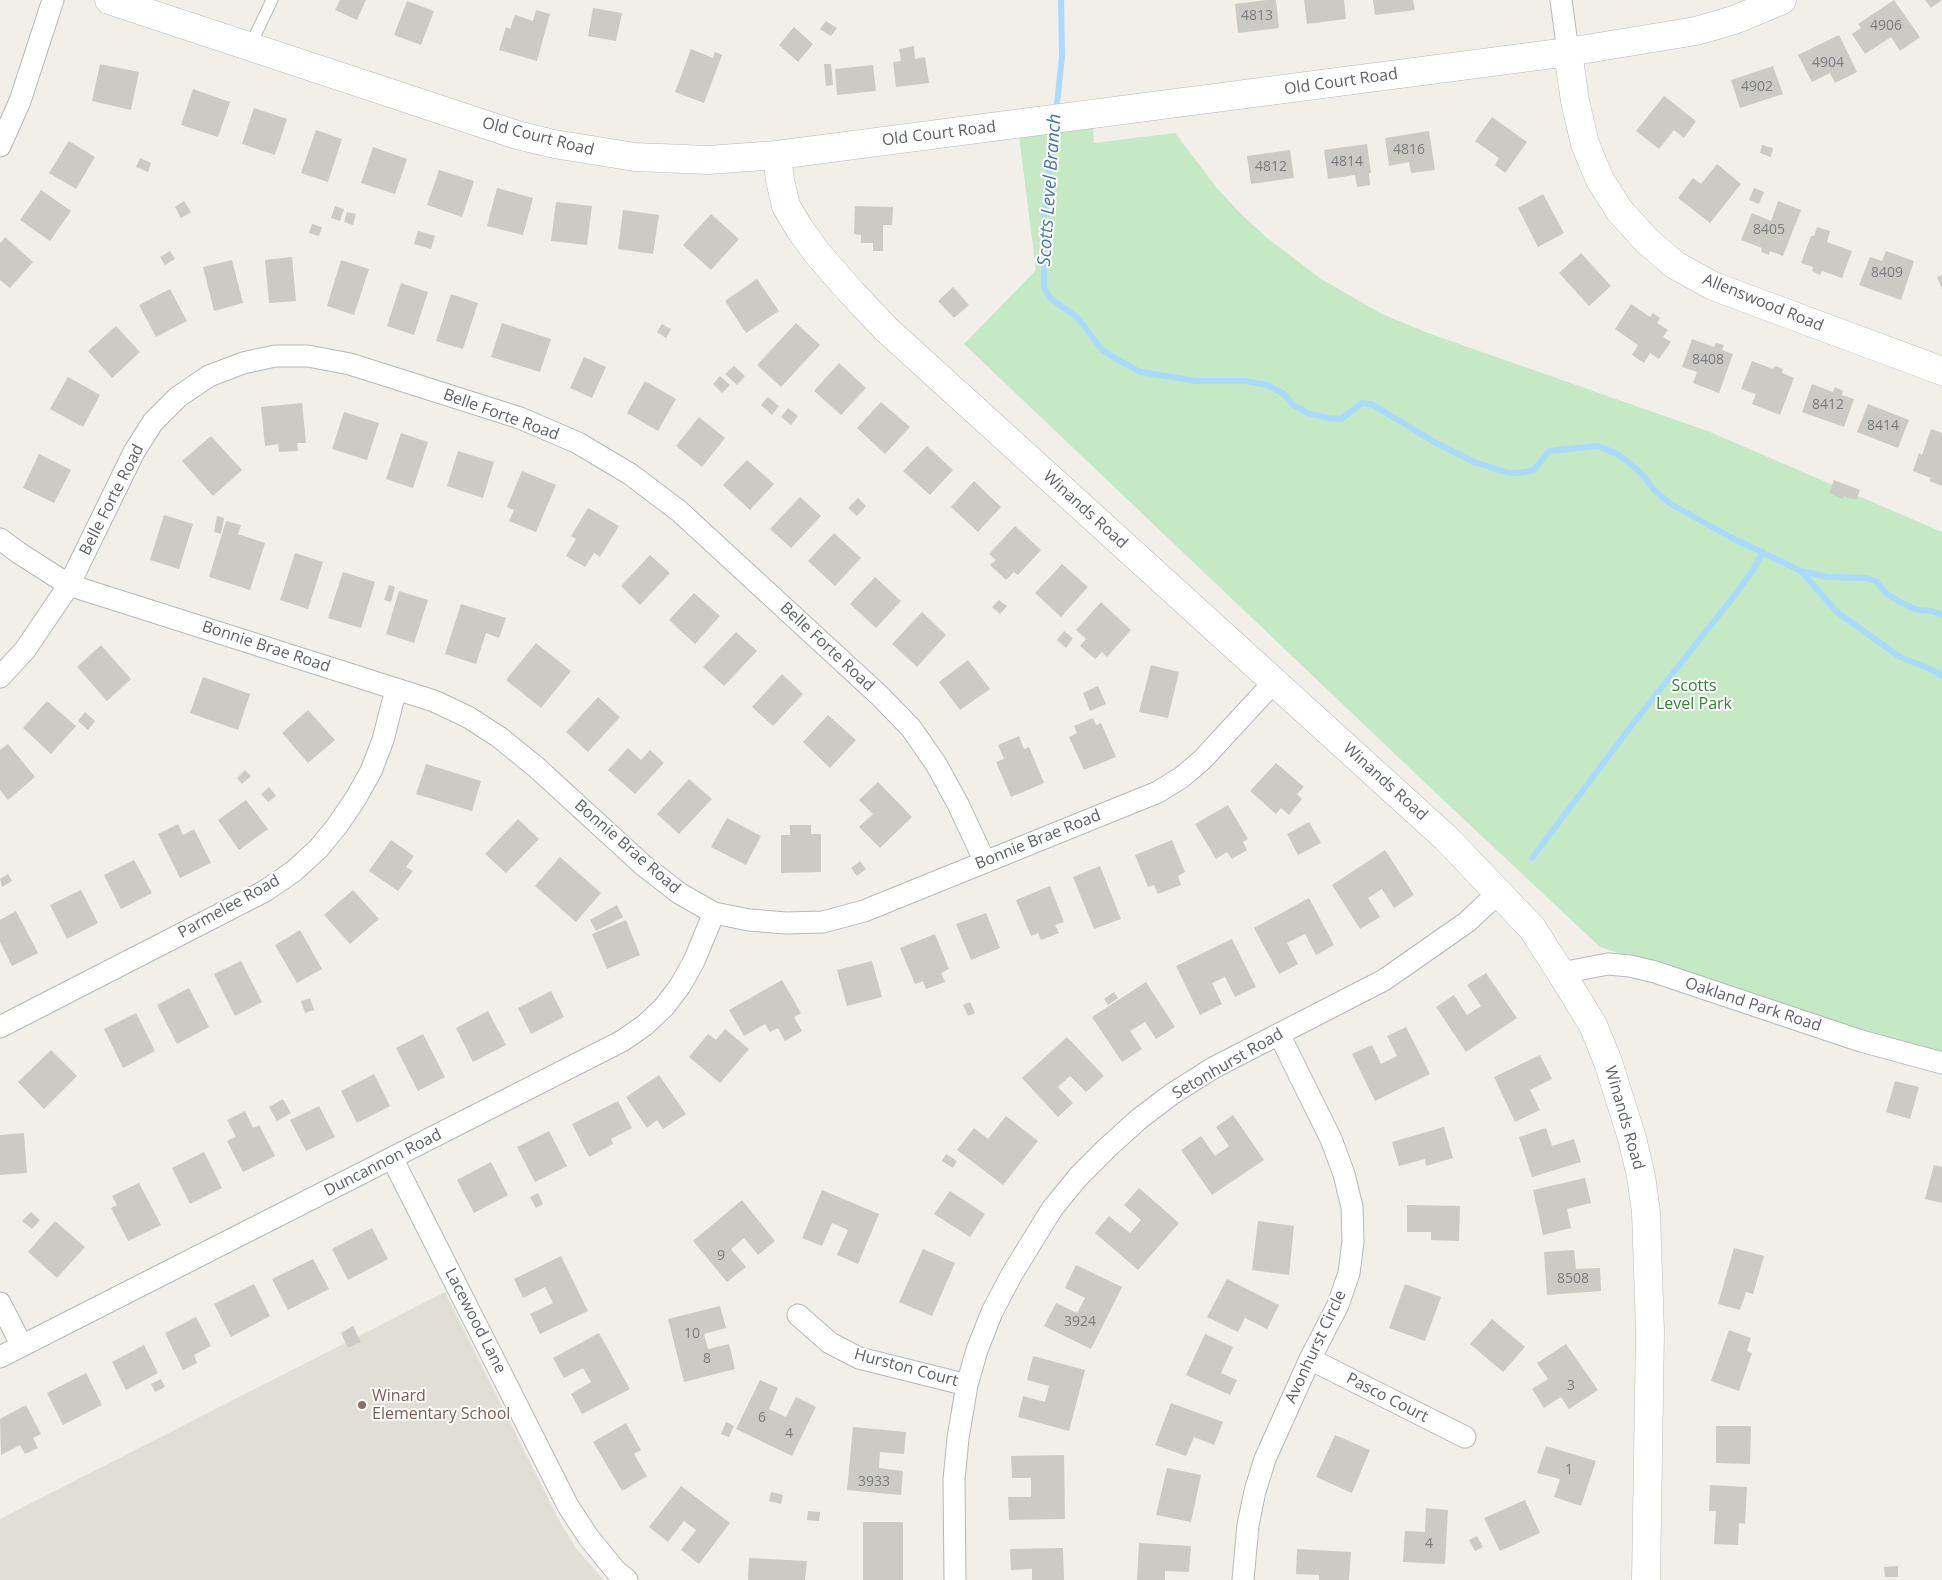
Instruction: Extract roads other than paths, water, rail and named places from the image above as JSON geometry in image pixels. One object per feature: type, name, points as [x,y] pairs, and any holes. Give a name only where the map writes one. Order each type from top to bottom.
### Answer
[{"type":"street","points":[[0,146],[20,101],[53,0]]},
{"type":"street","name":"Old Court Road","points":[[109,0],[150,6],[250,46],[517,135],[554,144],[635,157],[672,160],[725,159],[777,155],[1568,52],[1696,31],[1734,20],[1782,0]]},
{"type":"street","points":[[1561,0],[1568,52]]},
{"type":"street","name":"Allenswood Road","points":[[1568,52],[1575,101],[1585,144],[1600,180],[1619,210],[1647,241],[1675,265],[1714,286],[1942,371]]},
{"type":"street","name":"Winands Road","points":[[777,155],[786,206],[799,228],[817,253],[886,329],[1446,838],[1532,928],[1561,972],[1592,1025],[1608,1062],[1622,1099],[1641,1176],[1648,1252],[1650,1332],[1646,1580]]},
{"type":"street","name":"Belle Forte Road","points":[[0,677],[25,650],[69,585],[134,452],[153,422],[178,397],[209,376],[243,363],[275,356],[308,356],[350,364],[520,418],[578,443],[630,474],[679,511],[880,696],[911,728],[945,780],[985,862]]},
{"type":"street","name":"Bonnie Brae Road","points":[[0,538],[19,553],[69,585],[434,701],[468,717],[500,737],[536,767],[643,865],[679,893],[714,913],[749,920],[786,923],[823,922],[864,911],[1158,792],[1182,777],[1202,760],[1274,682]]},
{"type":"street","name":"Parmelee Road","points":[[0,1027],[265,891],[294,871],[318,849],[356,798],[371,771],[383,740],[396,689]]},
{"type":"street","name":"Setonhurst Road","points":[[955,1580],[954,1480],[958,1438],[967,1385],[986,1327],[1012,1274],[1052,1209],[1078,1178],[1139,1119],[1172,1094],[1213,1068],[1384,980],[1467,922],[1499,892]]},
{"type":"street","name":"Duncannon Road","points":[[0,1357],[622,1041],[645,1025],[664,1007],[680,986],[694,961],[714,913]]},
{"type":"street","name":"Oakland Park Road","points":[[1561,972],[1608,964],[1630,966],[1655,972],[1861,1041],[1942,1063]]},
{"type":"street","name":"Avonhurst Circle","points":[[1243,1580],[1248,1525],[1255,1491],[1265,1459],[1310,1360],[1338,1305],[1349,1273],[1353,1241],[1352,1207],[1344,1174],[1331,1139],[1278,1034]]},
{"type":"street","name":"Lacewood Lane","points":[[392,1158],[568,1506],[600,1551],[616,1571],[627,1580]]},
{"type":"street","points":[[0,1303],[22,1346]]},
{"type":"street","name":"Hurston Court","points":[[798,1315],[830,1343],[860,1358],[967,1385]]},
{"type":"street","name":"Pasco Court","points":[[1310,1360],[1465,1437]]},
{"type":"lane","points":[[250,46],[272,0]]},
{"type":"waterway","name":"Scotts Level Branch","points":[[1056,113],[1062,57],[1061,0]]},
{"type":"waterway","name":"Scotts Level Branch","points":[[1055,125],[1044,219],[1044,287],[1050,298],[1078,318],[1102,350],[1140,372],[1196,381],[1246,381],[1267,385],[1284,394],[1293,405],[1308,413],[1328,418],[1341,419],[1362,403],[1373,405],[1436,443],[1474,462],[1509,473],[1534,470],[1549,451],[1598,446],[1617,454],[1627,461],[1642,474],[1654,490],[1671,504],[1732,538],[1801,571],[1828,577],[1866,578],[1876,581],[1886,593],[1900,602],[1917,610],[1932,611],[1942,615]]},
{"type":"waterway","points":[[1532,858],[1632,725],[1734,596],[1753,570],[1763,552]]},
{"type":"waterway","points":[[1801,571],[1837,612],[1900,657],[1935,671],[1942,676]]},
{"type":"place","name":"Winard Elementary School","points":[[362,1405]]},
{"type":"park label","name":"Scotts Level Park","points":[[1694,695]]}]
